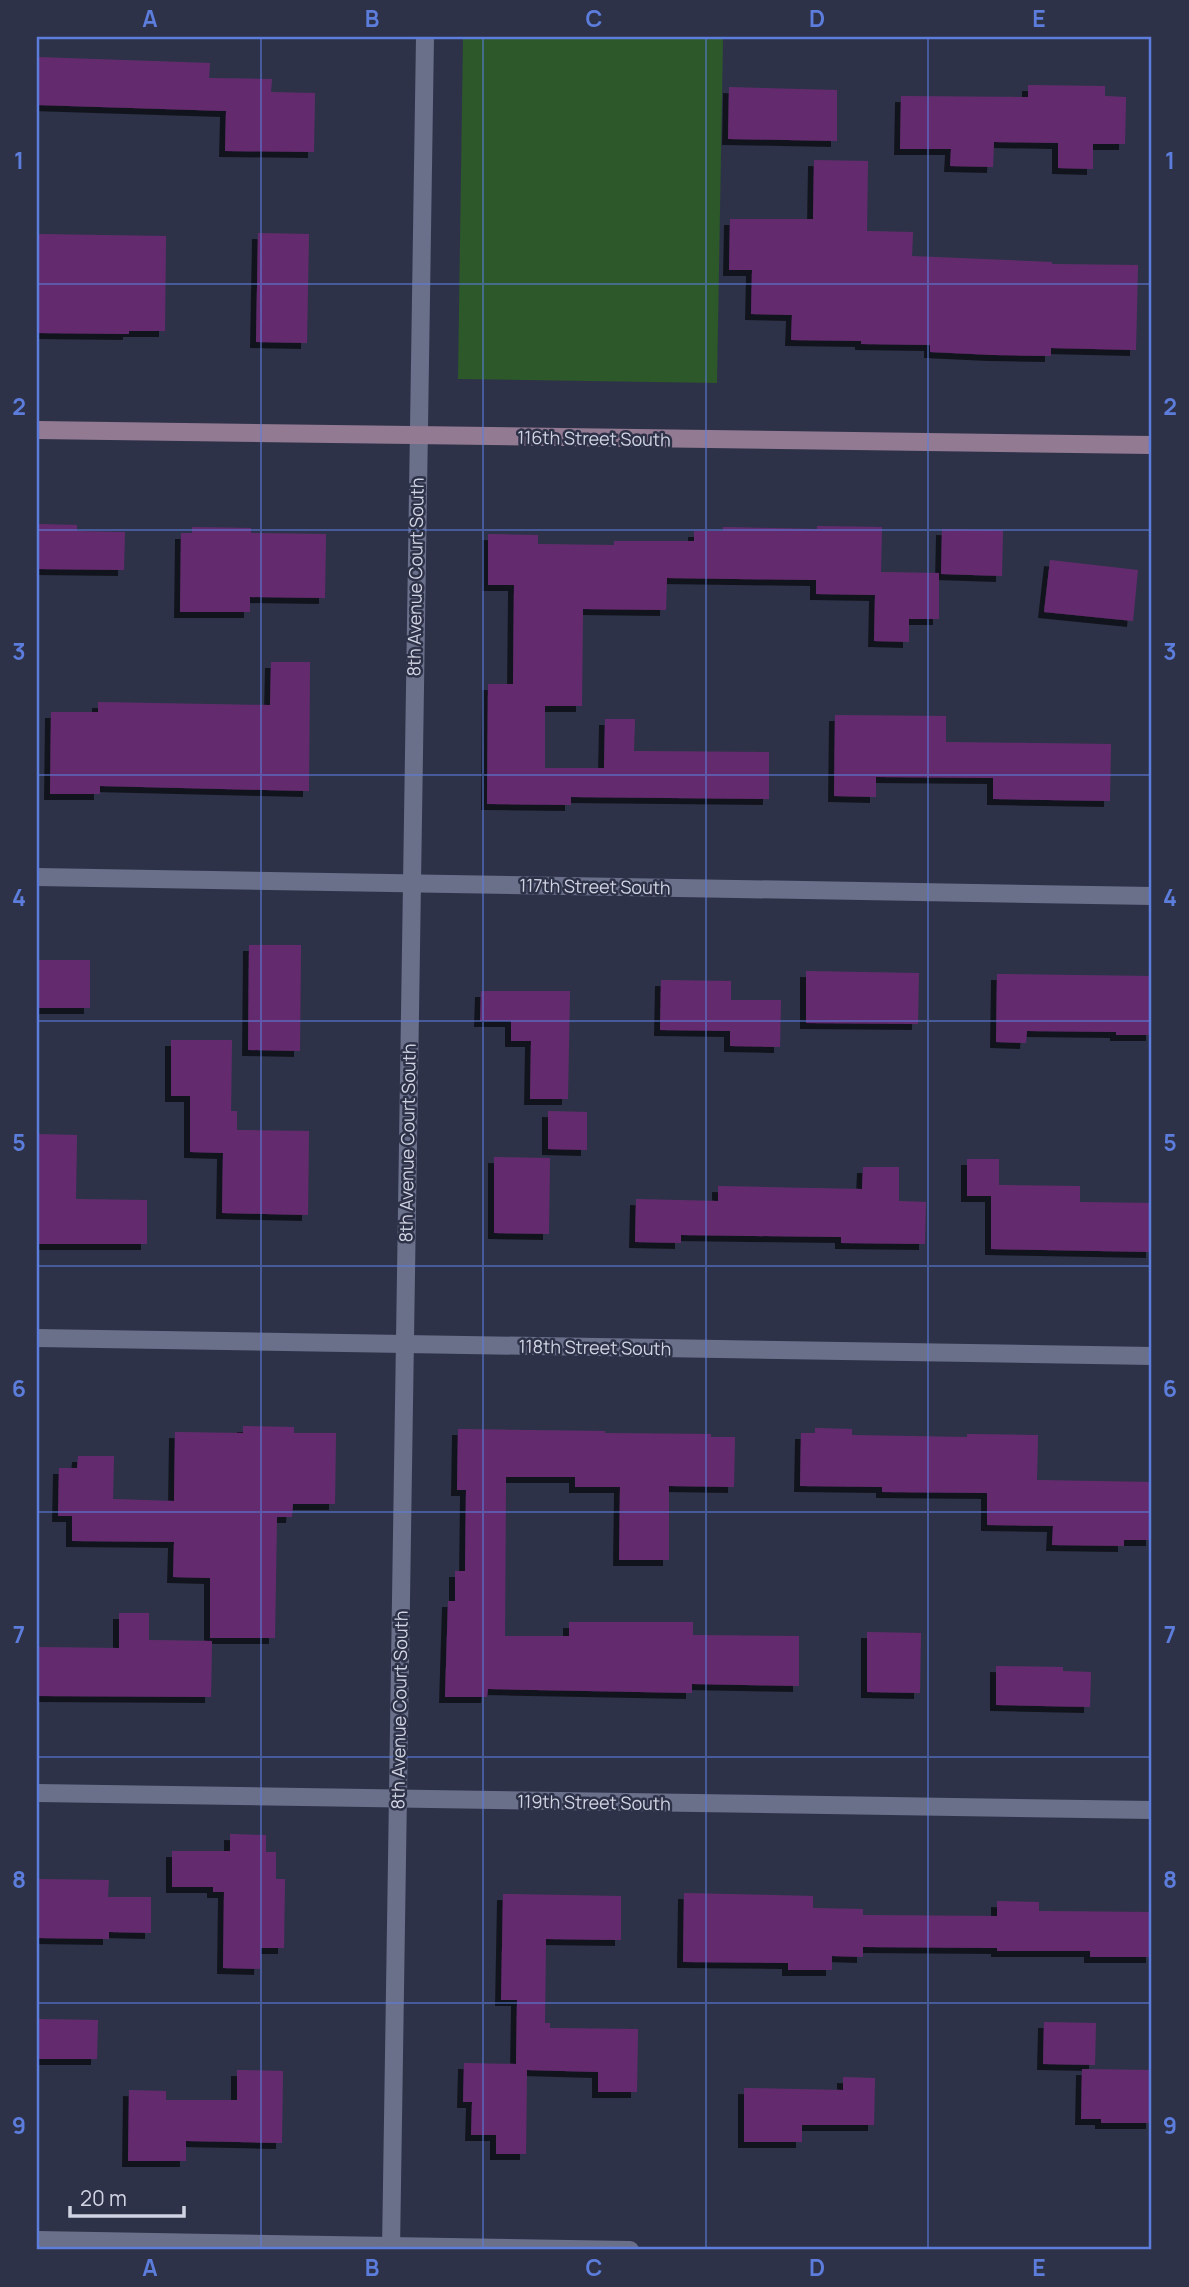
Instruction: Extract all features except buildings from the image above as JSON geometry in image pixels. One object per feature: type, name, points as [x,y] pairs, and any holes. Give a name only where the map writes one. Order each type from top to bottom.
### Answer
[{"type":"street","name":"8th Avenue Court South","points":[[391,2249],[425,37]]},
{"type":"street","name":"116th Street South","points":[[37,430],[1152,445]]},
{"type":"street","name":"117th Street South","points":[[37,877],[1152,896]]},
{"type":"street","name":"118th Street South","points":[[37,1338],[1152,1356]]},
{"type":"street","name":"119th Street South","points":[[37,1793],[1152,1810]]},
{"type":"street","points":[[37,2240],[391,2249],[630,2250]]},
{"type":"green space","points":[[463,37],[723,39],[717,383],[458,379]]}]
